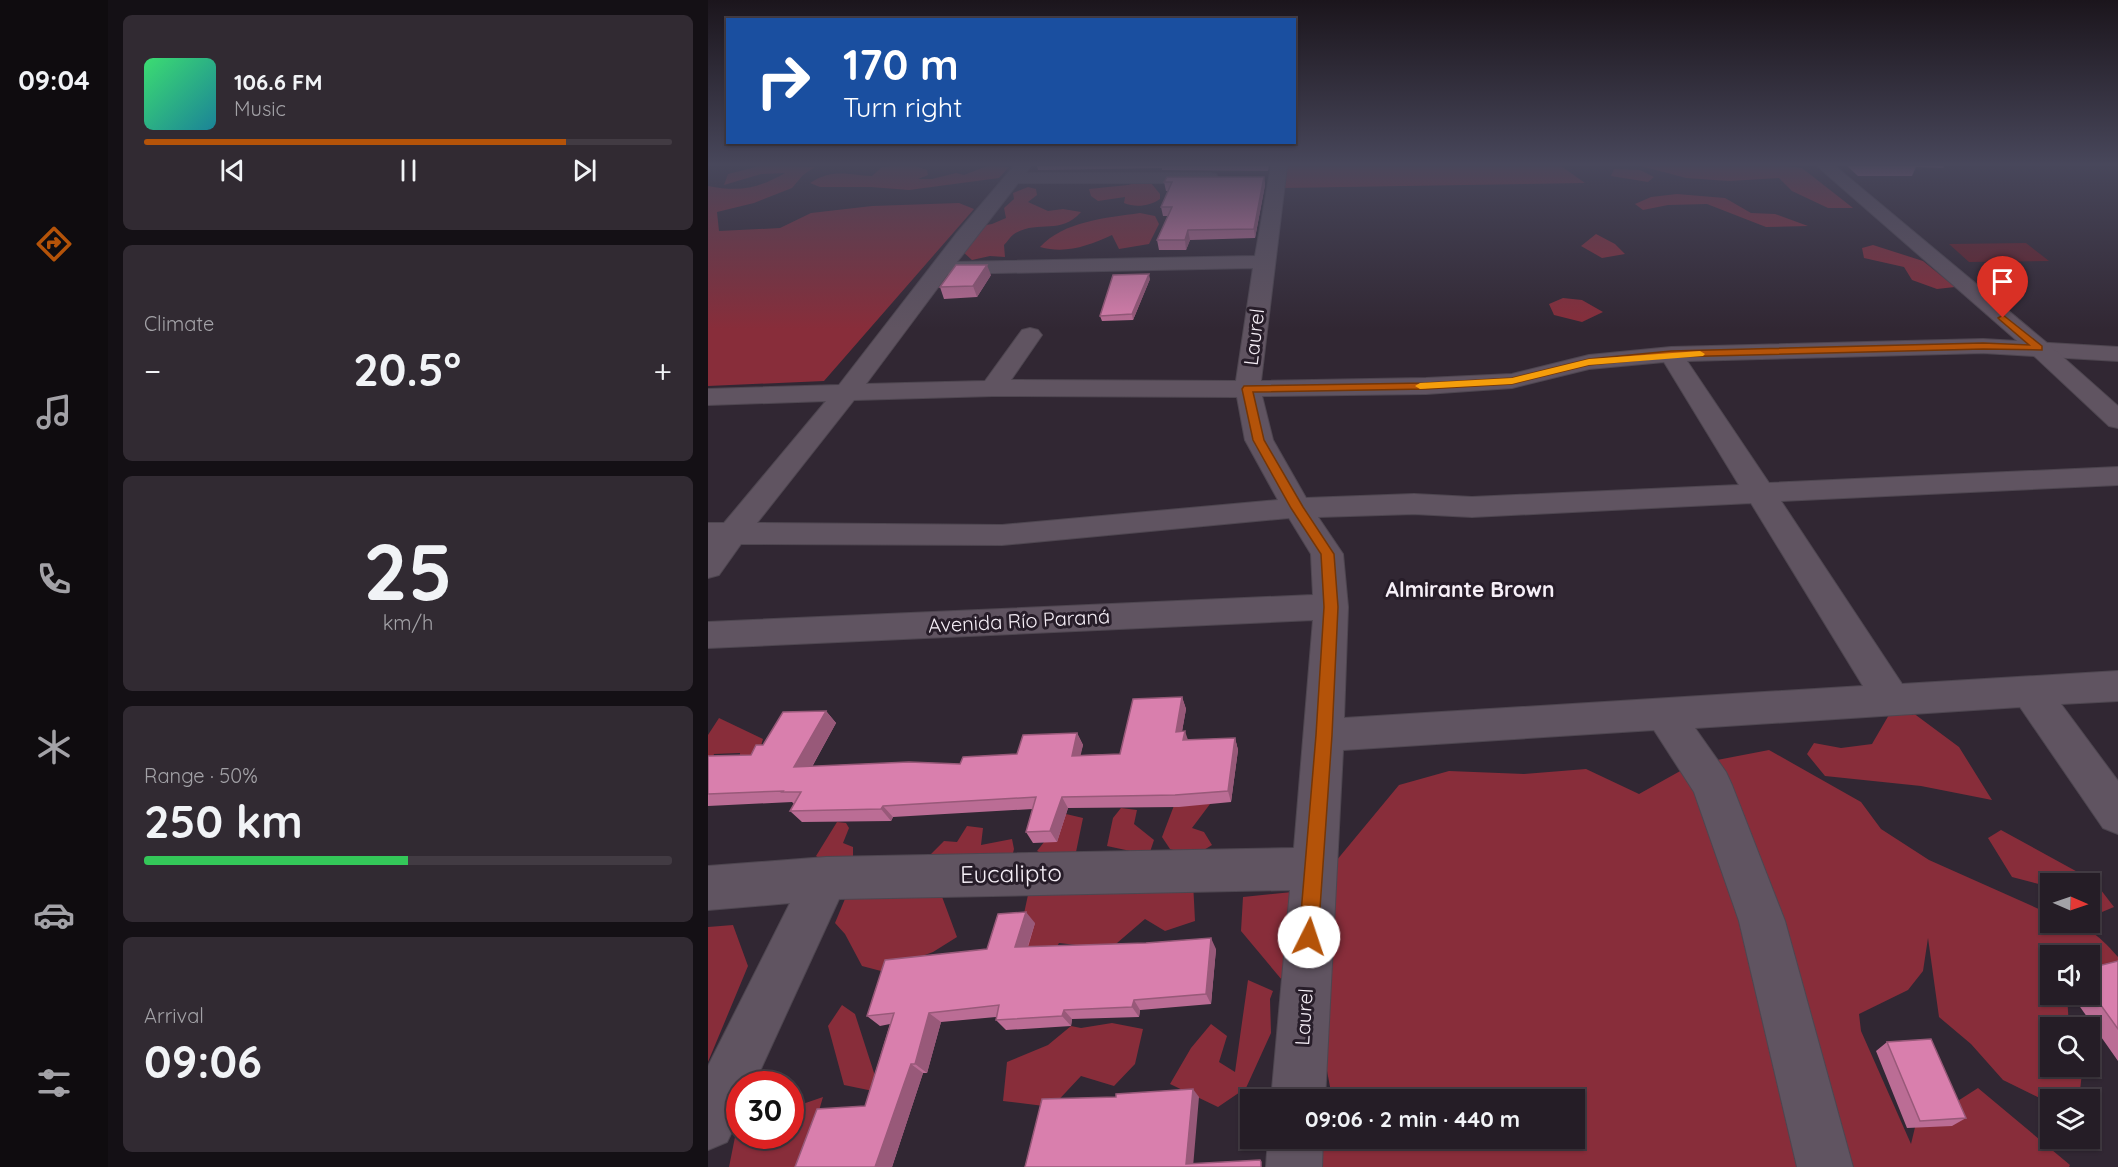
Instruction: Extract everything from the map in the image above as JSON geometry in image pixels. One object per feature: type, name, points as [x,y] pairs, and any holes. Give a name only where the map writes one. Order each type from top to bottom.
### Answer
[{"type":"street","points":[[708,567],[721,532],[847,392],[978,220]]},
{"type":"street","name":"Laurel","points":[[1267,220],[1248,389],[1259,440],[1297,508],[1327,554],[1331,607],[1299,1089]]},
{"type":"street","points":[[1889,220],[2039,348],[2118,420]]},
{"type":"street","points":[[942,268],[1264,262]]},
{"type":"street","points":[[993,388],[1030,335]]},
{"type":"street","points":[[708,396],[993,388],[1248,389],[1426,386],[1512,381],[1589,362],[1671,354],[1983,346],[2118,354]]},
{"type":"street","points":[[1671,354],[1891,699]]},
{"type":"street","points":[[721,532],[1002,535],[1297,508],[1414,504],[1472,507],[2118,476]]},
{"type":"street","name":"Avenida Río Paraná","points":[[708,635],[1331,607]]},
{"type":"street","points":[[1324,735],[2118,686]]},
{"type":"street","points":[[2029,690],[2118,815]]},
{"type":"street","points":[[1664,713],[1712,785],[1762,921],[1825,1167]]},
{"type":"street","name":"Eucalipto","points":[[708,888],[826,878],[1314,869]]},
{"type":"street","points":[[708,1123],[826,878]]},
{"type":"street","points":[[1294,1167],[1295,1149]]},
{"type":"shaded area","points":[[708,220],[718,220],[719,231],[780,228],[796,220],[964,220],[824,381],[708,386]]},
{"type":"shaded area","points":[[1000,220],[1070,220],[1057,226],[1032,228],[1014,234],[1004,245],[1005,257],[990,256],[972,260],[962,251],[974,227]]},
{"type":"shaded area","points":[[1157,220],[1159,224],[1149,244],[1119,249],[1112,235],[1077,248],[1059,250],[1040,247],[1061,231],[1086,222]]},
{"type":"shaded area","points":[[1749,220],[1793,220],[1808,226],[1766,227]]},
{"type":"shaded area","points":[[1596,234],[1615,244],[1625,254],[1602,258],[1581,246]]},
{"type":"shaded area","points":[[2026,243],[2049,261],[1969,262],[1949,244]]},
{"type":"shaded area","points":[[1873,245],[1923,261],[1955,287],[1937,289],[1912,280],[1904,267],[1864,258],[1862,248]]},
{"type":"shaded area","points":[[1563,298],[1582,300],[1603,312],[1582,322],[1554,315],[1549,304]]},
{"type":"shaded area","points":[[1897,701],[1959,747],[1992,800],[1921,786],[1825,776],[1807,754],[1814,743],[1841,748],[1872,744]]},
{"type":"shaded area","points":[[719,718],[763,739],[755,766],[740,777],[740,753],[714,754],[708,771],[708,735]]},
{"type":"shaded area","points":[[1769,750],[1861,802],[1881,829],[1929,860],[2040,910],[2040,933],[2093,933],[2103,941],[2118,957],[2118,977],[2100,974],[2100,945],[2040,945],[2040,1005],[2068,1005],[2068,1017],[2040,1017],[2040,1077],[2082,1077],[2080,1089],[2040,1089],[2040,1098],[2003,1080],[1971,1044],[1939,1017],[1928,938],[1923,971],[1908,990],[1859,1014],[1861,1031],[1911,1144],[1917,1119],[1953,1104],[1978,1088],[2040,1140],[2040,1149],[2051,1149],[2070,1165],[2069,1167],[1316,1167],[1320,1149],[1585,1149],[1585,1089],[1330,1089],[1318,1023],[1241,931],[1243,897],[1312,890],[1399,785],[1449,771],[1524,774],[1586,769],[1639,794],[1691,765]]},
{"type":"shaded area","points":[[1195,792],[1210,804],[1192,828],[1204,832],[1212,845],[1194,856],[1170,849],[1162,837],[1178,795]]},
{"type":"shaded area","points":[[1121,808],[1137,810],[1134,824],[1154,840],[1149,855],[1107,846],[1113,818]]},
{"type":"shaded area","points":[[1066,814],[1083,818],[1076,852],[1056,856],[1037,851]]},
{"type":"shaded area","points":[[837,822],[846,823],[849,828],[843,843],[853,847],[853,862],[822,860],[816,856]]},
{"type":"shaded area","points":[[967,826],[983,828],[981,845],[1012,839],[1014,849],[1011,861],[930,855],[944,841],[957,842]]},
{"type":"shaded area","points":[[2001,830],[2079,873],[2040,873],[2040,884],[2012,877],[1988,838]]},
{"type":"shaded area","points":[[1031,881],[1193,882],[1195,921],[1165,931],[1145,919],[1110,949],[1059,943],[1040,976],[1012,969]]},
{"type":"shaded area","points":[[938,886],[957,937],[933,952],[881,971],[862,966],[845,934],[835,923],[847,894]]},
{"type":"shaded area","points":[[2100,889],[2114,907],[2100,913]]},
{"type":"shaded area","points":[[733,925],[748,966],[708,1062],[708,927]]},
{"type":"shaded area","points":[[1248,980],[1273,991],[1270,999],[1271,1033],[1246,1088],[1240,1089],[1240,1092],[1218,1107],[1170,1084],[1191,1048],[1211,1024],[1227,1036],[1219,1062],[1235,1072]]},
{"type":"shaded area","points":[[842,1005],[855,1014],[876,1079],[873,1091],[844,1085],[828,1026]]},
{"type":"shaded area","points":[[1112,1023],[1143,1029],[1135,1064],[1114,1086],[1081,1076],[1052,1107],[1003,1101],[1007,1062],[1048,1045],[1071,1026],[1081,1028]]},
{"type":"shaded area","points":[[726,1091],[726,1103],[722,1094]]},
{"type":"shaded area","points":[[823,1097],[808,1148],[820,1167],[729,1167],[733,1149],[804,1149],[804,1104]]},
{"type":"building","points":[[1166,220],[1256,220],[1254,229],[1188,230],[1185,240],[1157,240]]},
{"type":"building","points":[[956,265],[987,265],[973,286],[940,287]]},
{"type":"building","points":[[1149,274],[1132,314],[1100,316],[1113,275]]},
{"type":"building","points":[[1182,697],[1176,732],[1185,731],[1183,740],[1235,738],[1228,791],[1175,795],[1062,797],[1050,831],[1026,832],[1036,797],[883,806],[881,809],[790,811],[801,792],[708,794],[708,756],[751,755],[756,745],[763,745],[783,712],[826,711],[794,767],[909,762],[960,764],[963,757],[1017,754],[1023,735],[1077,733],[1072,756],[1120,754],[1133,699]]},
{"type":"building","points":[[1026,912],[1015,947],[1146,943],[1211,938],[1206,994],[1134,1000],[1132,1007],[1064,1010],[1062,1016],[996,1020],[999,1005],[929,1013],[915,1064],[911,1064],[875,1167],[795,1167],[802,1149],[804,1149],[817,1109],[865,1106],[894,1013],[867,1016],[885,960],[987,949],[998,914]]},
{"type":"building","points":[[2118,961],[2118,1029],[2100,1004],[2100,966]]},
{"type":"building","points":[[1931,1039],[1966,1118],[1920,1121],[1887,1042]]},
{"type":"building","points":[[1193,1089],[1186,1164],[1260,1160],[1261,1167],[1025,1167],[1042,1099],[1116,1097],[1116,1094]]},
{"type":"slow traffic","points":[[1420,386],[1512,381],[1589,362],[1671,354],[1700,354]]},
{"type":"district","name":"Almirante Brown","points":[[1470,590]]},
{"type":"route","points":[[1309,937],[1331,607],[1327,554],[1297,508],[1259,440],[1248,389],[1426,386],[1512,381],[1589,362],[1671,354],[1983,346],[2039,348],[2003,318]]}]
